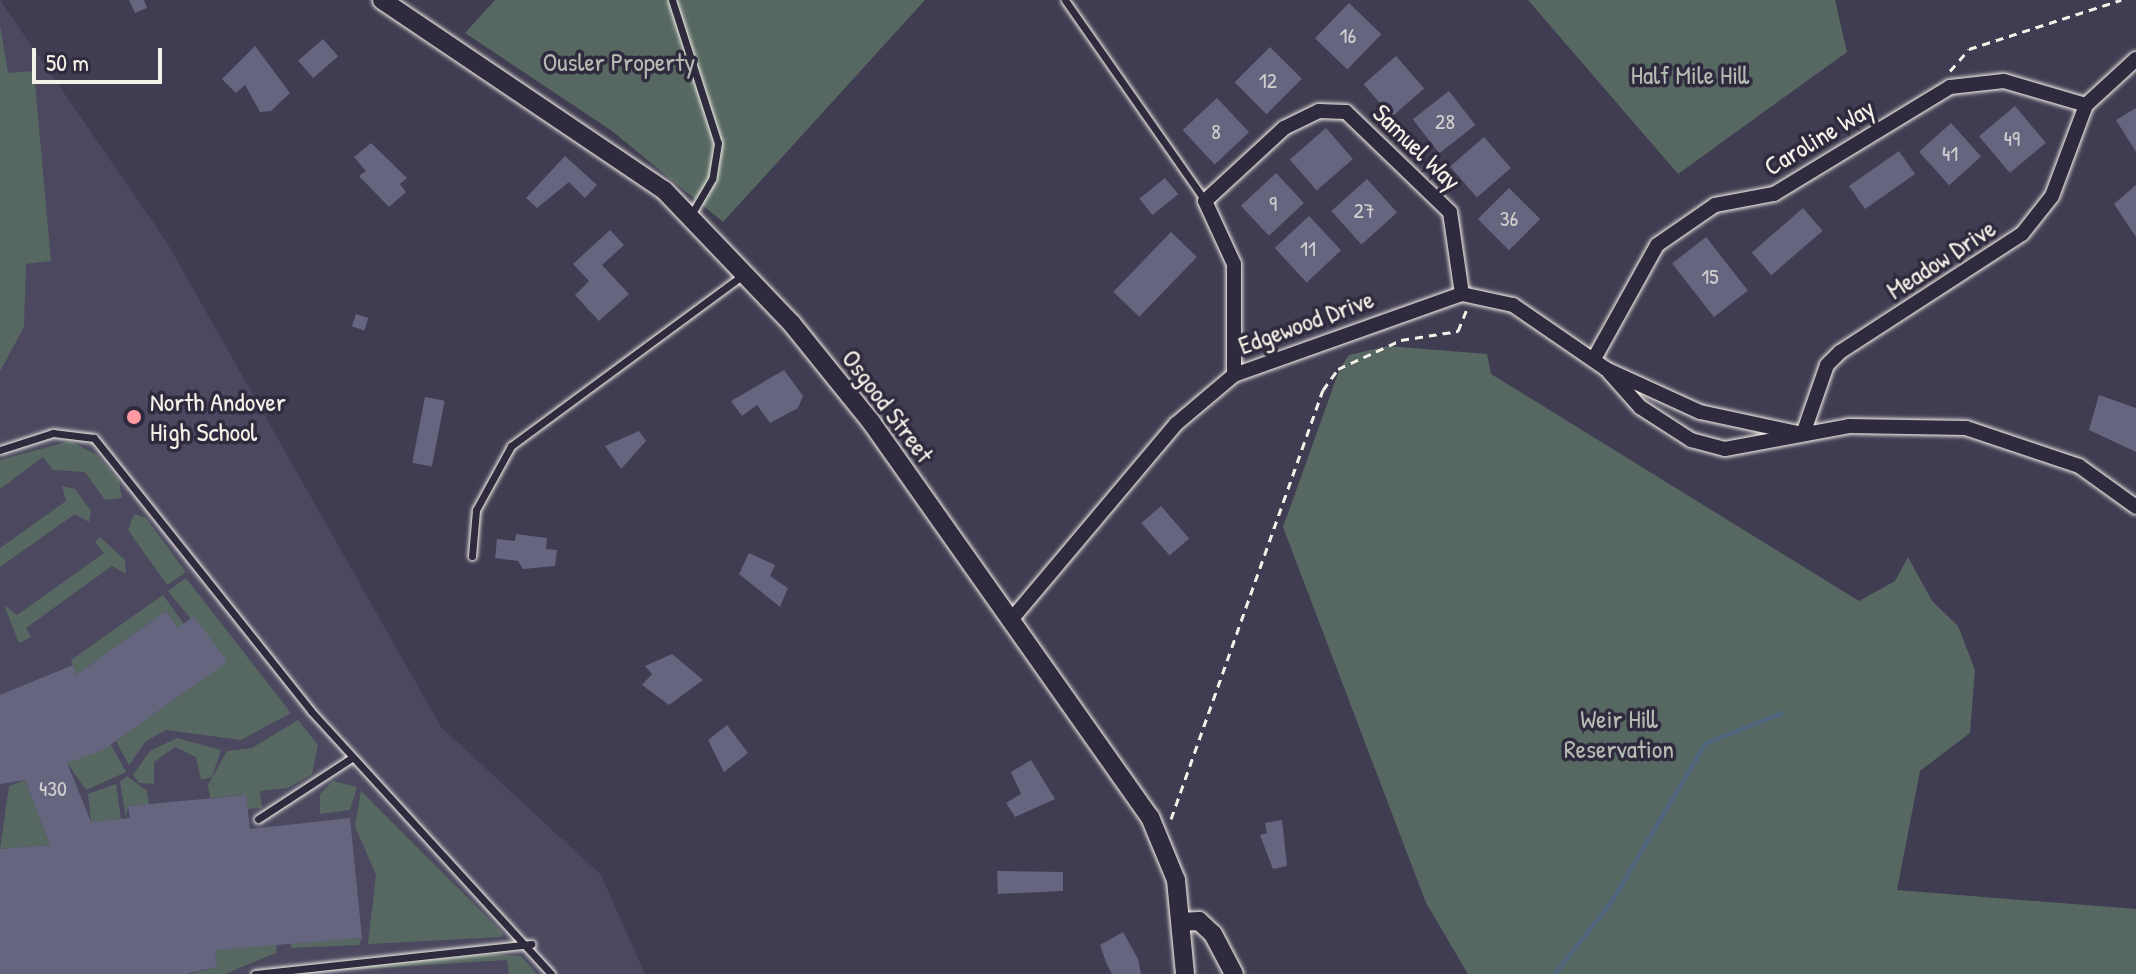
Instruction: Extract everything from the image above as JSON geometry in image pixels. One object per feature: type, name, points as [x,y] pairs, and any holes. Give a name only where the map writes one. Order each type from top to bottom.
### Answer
[{"type":"street","name":"Osgood Street","points":[[382,0],[612,149],[691,215],[747,271],[871,422],[1163,841],[1181,922],[1185,974]]},
{"type":"street","points":[[2086,105],[2136,59]]},
{"type":"street","name":"Caroline Way","points":[[1595,357],[1657,245],[1680,224],[1715,205],[1774,194],[1950,87],[2004,81],[2086,105]]},
{"type":"street","name":"Meadow Drive","points":[[1803,434],[1827,365],[1840,352],[1981,265],[2040,214],[2086,105]]},
{"type":"street","name":"Samuel Way","points":[[1205,201],[1284,128],[1319,111],[1346,112],[1450,212],[1465,294]]},
{"type":"street","points":[[1205,201],[1234,264],[1234,375]]},
{"type":"street","points":[[1465,294],[1513,305],[1595,357],[1648,414],[1691,440],[1725,449],[1849,426],[1966,428],[2079,466],[2136,507]]},
{"type":"street","name":"Edgewood Drive","points":[[1011,620],[1176,424],[1234,375],[1465,294]]},
{"type":"street","points":[[1606,369],[1700,412],[1803,434]]},
{"type":"street","points":[[1181,922],[1199,921],[1213,934],[1234,974]]},
{"type":"lane","points":[[672,0],[718,143],[712,179],[691,215]]},
{"type":"lane","points":[[1065,0],[1205,201]]},
{"type":"lane","points":[[472,556],[476,510],[511,446],[747,271]]},
{"type":"lane","points":[[0,450],[53,433],[94,438],[353,757],[531,944],[551,974]]},
{"type":"lane","points":[[258,819],[353,757]]},
{"type":"lane","points":[[255,974],[531,944]]},
{"type":"path","points":[[1950,87],[1954,63],[1969,49],[2121,0]]},
{"type":"path","points":[[1163,841],[1323,390],[1338,369],[1401,340],[1458,331],[1465,294]]},
{"type":"shaded area","name":"North Andover High School","points":[[0,0],[166,241],[441,727],[601,875],[645,974],[0,974]]},
{"type":"green space","name":"Ousler Property","points":[[495,0],[925,0],[723,222],[612,131],[465,33]]},
{"type":"green space","name":"Half Mile Hill","points":[[1528,0],[1835,0],[1847,52],[1678,174]]},
{"type":"green space","points":[[0,26],[8,73],[34,71],[51,261],[26,264],[24,327],[0,371]]},
{"type":"green space","name":"Weir Hill Reservation","points":[[1388,346],[1487,354],[1491,374],[1859,601],[1895,581],[1908,557],[1932,601],[1958,626],[1975,670],[1970,733],[1920,771],[1897,890],[2136,909],[2136,974],[1468,974],[1426,903],[1283,527],[1340,368],[1349,355]]},
{"type":"green space","points":[[70,441],[97,455],[119,481],[122,498],[105,500],[85,472],[53,470],[43,457],[0,489],[0,460]]},
{"type":"green space","points":[[62,486],[75,489],[91,511],[89,522],[75,514],[0,567],[0,548],[66,501]]},
{"type":"green space","points":[[134,514],[146,518],[186,572],[167,585],[128,530]]},
{"type":"green space","points":[[100,537],[125,560],[126,574],[112,566],[26,628],[31,637],[19,643],[4,605],[17,615],[104,553],[95,542]]},
{"type":"green space","points":[[186,578],[291,713],[241,740],[166,730],[146,741],[129,765],[116,741],[226,662],[168,591]]},
{"type":"green space","points":[[163,595],[184,624],[178,628],[166,611],[76,675],[71,660]]},
{"type":"green space","points":[[298,720],[318,745],[312,774],[288,788],[260,791],[262,808],[247,809],[245,795],[210,798],[208,785],[227,751],[252,748]]},
{"type":"green space","points":[[177,738],[221,750],[212,777],[201,780],[196,757],[175,747],[154,762],[154,784],[139,783],[133,775],[150,751]]},
{"type":"green space","points":[[110,743],[126,772],[86,790],[67,763]]},
{"type":"green space","points":[[127,776],[147,791],[149,804],[128,806],[126,818],[120,782]]},
{"type":"green space","points":[[25,780],[50,845],[0,849],[9,786]]},
{"type":"green space","points":[[333,781],[357,787],[350,810],[320,814],[320,794]]},
{"type":"green space","points":[[116,784],[121,819],[91,822],[88,794]]},
{"type":"green space","points":[[361,791],[503,933],[502,937],[368,944],[376,875],[355,826]]},
{"type":"green space","points":[[362,938],[359,945],[291,948],[291,942]]},
{"type":"green space","points":[[277,943],[276,953],[225,974],[189,974],[217,967],[215,950]]},
{"type":"green space","points":[[490,954],[521,956],[537,974],[509,974],[507,960],[284,974]]},
{"type":"building","points":[[129,0],[144,0],[147,8],[135,13]]},
{"type":"building","points":[[1349,3],[1381,34],[1347,70],[1315,38]]},
{"type":"building","points":[[323,39],[338,56],[313,78],[298,61]]},
{"type":"building","points":[[255,46],[290,93],[271,111],[260,112],[245,85],[236,93],[222,79]]},
{"type":"building","points":[[1270,47],[1302,79],[1266,114],[1235,82]]},
{"type":"building","points":[[1396,56],[1424,88],[1392,117],[1364,84]]},
{"type":"building","points":[[1449,91],[1475,125],[1439,153],[1413,119]]},
{"type":"building","points":[[1217,98],[1249,132],[1215,164],[1183,130]]},
{"type":"building","points":[[2015,106],[2046,143],[2010,173],[1979,136]]},
{"type":"building","points":[[2136,108],[2136,152],[2116,120]]},
{"type":"building","points":[[1951,123],[1981,156],[1949,185],[1919,152]]},
{"type":"building","points":[[1326,128],[1353,159],[1317,190],[1290,159]]},
{"type":"building","points":[[1484,137],[1511,168],[1477,197],[1450,167]]},
{"type":"building","points":[[371,143],[407,178],[400,184],[406,192],[389,207],[359,176],[366,171],[354,157]]},
{"type":"building","points":[[1899,151],[1915,174],[1865,209],[1849,186]]},
{"type":"building","points":[[565,156],[597,185],[585,198],[569,182],[537,208],[526,198]]},
{"type":"building","points":[[1276,173],[1304,203],[1269,236],[1241,206]]},
{"type":"building","points":[[1165,178],[1178,194],[1153,215],[1139,199]]},
{"type":"building","points":[[1367,179],[1397,212],[1361,245],[1331,211]]},
{"type":"building","points":[[2136,185],[2136,237],[2114,204]]},
{"type":"building","points":[[1509,188],[1540,219],[1509,250],[1478,219]]},
{"type":"building","points":[[1803,208],[1823,231],[1771,275],[1752,253]]},
{"type":"building","points":[[1309,216],[1341,250],[1307,282],[1275,248]]},
{"type":"building","points":[[610,230],[624,245],[602,265],[629,294],[599,321],[575,295],[589,281],[573,264]]},
{"type":"building","points":[[1171,232],[1197,257],[1139,317],[1113,292]]},
{"type":"building","points":[[1706,237],[1748,291],[1714,317],[1672,263]]},
{"type":"building","points":[[356,314],[368,318],[364,330],[352,326]]},
{"type":"building","points":[[784,370],[803,396],[798,408],[770,423],[757,405],[742,416],[731,401]]},
{"type":"building","points":[[2099,395],[2136,408],[2136,452],[2089,430]]},
{"type":"building","points":[[425,397],[445,401],[432,467],[412,463]]},
{"type":"building","points":[[639,431],[646,441],[621,469],[605,446]]},
{"type":"building","points":[[1161,506],[1189,538],[1170,556],[1141,523]]},
{"type":"building","points":[[516,534],[547,538],[546,549],[557,550],[555,566],[523,569],[518,561],[495,558],[497,539],[515,541]]},
{"type":"building","points":[[749,553],[775,565],[770,576],[788,588],[780,607],[739,574]]},
{"type":"building","points":[[166,611],[178,628],[194,616],[227,662],[103,750],[67,763],[91,822],[130,818],[128,806],[246,795],[250,829],[350,818],[362,938],[215,950],[217,967],[185,974],[0,974],[0,849],[50,845],[25,780],[0,784],[0,695],[73,665],[76,675]]},
{"type":"building","points":[[672,654],[703,680],[669,705],[642,685],[652,674],[645,666]]},
{"type":"building","points":[[727,725],[748,753],[724,772],[708,740]]},
{"type":"building","points":[[1031,760],[1055,799],[1015,817],[1006,803],[1021,794],[1011,772]]},
{"type":"building","points":[[1282,820],[1287,866],[1273,869],[1260,835],[1267,833],[1265,823]]},
{"type":"building","points":[[997,871],[1063,872],[1063,891],[998,894]]},
{"type":"building","points":[[1123,932],[1138,959],[1141,974],[1112,974],[1106,962],[1100,945]]},
{"type":"waterway","points":[[1554,974],[1612,900],[1705,743],[1781,713]]},
{"type":"place","name":"North Andover High School","points":[[134,417]]}]
